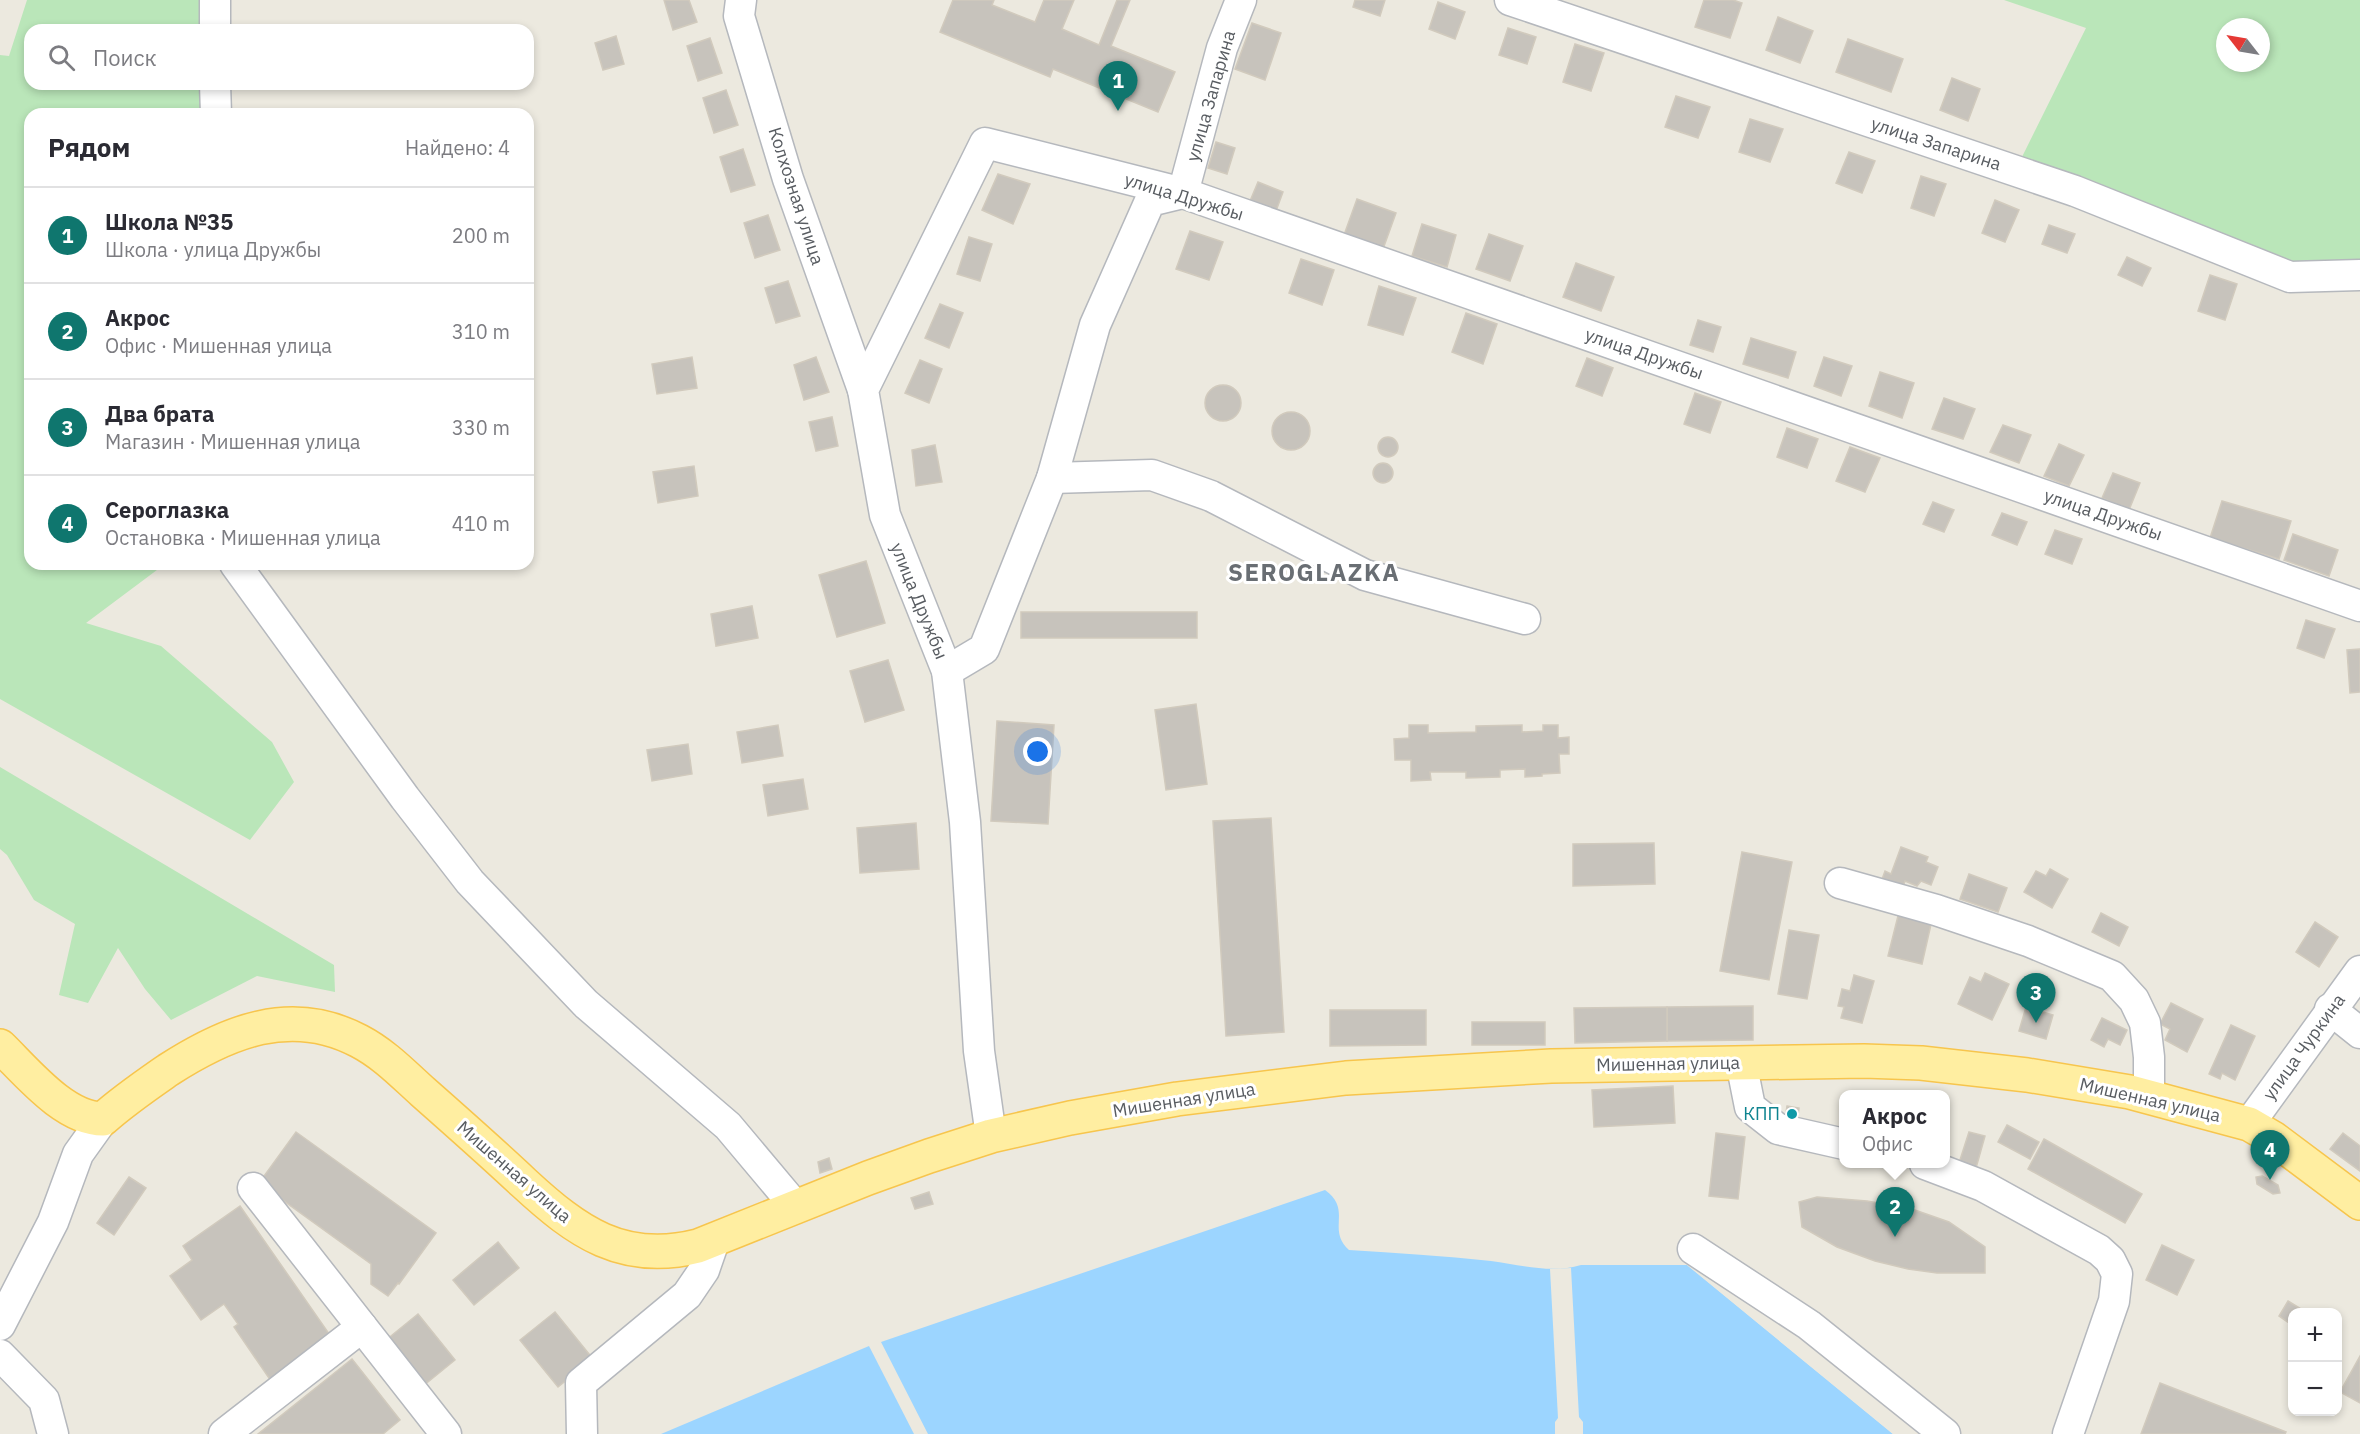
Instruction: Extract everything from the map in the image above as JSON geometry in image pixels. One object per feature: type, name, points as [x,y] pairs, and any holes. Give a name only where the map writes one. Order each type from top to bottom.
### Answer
[{"type":"main road","name":"Мишенная улица","points":[[103,1119],[125,1099],[170,1069],[233,1034],[276,1024],[314,1027],[357,1040],[382,1056],[545,1202],[577,1226],[602,1242],[631,1250],[659,1253],[681,1251],[714,1241],[888,1171],[992,1136],[1177,1099],[1346,1078],[1551,1066],[1814,1060],[1921,1063],[2027,1075],[2149,1097],[2249,1124],[2273,1138],[2360,1203]]},
{"type":"main road","points":[[0,1046],[70,1110],[87,1117],[103,1119]]},
{"type":"street","points":[[215,0],[215,24]]},
{"type":"street","name":"Колхозная улица","points":[[741,0],[739,16],[788,179],[863,390]]},
{"type":"street","name":"улица Запарина","points":[[1184,193],[1222,48],[1241,0]]},
{"type":"street","name":"улица Запарина","points":[[1510,0],[2075,190],[2290,278],[2360,275]]},
{"type":"street","points":[[215,90],[216,108]]},
{"type":"street","name":"улица Дружбы","points":[[992,1136],[979,1051],[965,822],[947,671],[885,515],[863,390],[985,143],[1184,193],[2358,604]]},
{"type":"street","points":[[947,671],[984,648],[1052,478],[1095,325],[1150,201],[1184,193]]},
{"type":"street","points":[[1052,478],[1152,475],[1211,496],[1365,575],[1525,619]]},
{"type":"street","points":[[239,570],[405,798],[470,882],[586,1004],[728,1126],[796,1207]]},
{"type":"street","points":[[1840,883],[1936,910],[2028,941],[2112,976],[2134,1000],[2145,1023],[2149,1058],[2149,1097]]},
{"type":"street","name":"улица Чуркина","points":[[2249,1124],[2360,970]]},
{"type":"street","points":[[2330,1009],[2360,1033]]},
{"type":"street","points":[[1742,1062],[1750,1107],[1778,1129],[1839,1143]]},
{"type":"street","points":[[0,1325],[53,1222],[78,1154],[103,1119]]},
{"type":"street","points":[[1935,1168],[1983,1186],[2022,1206],[2099,1250],[2114,1266],[2118,1280],[2114,1300],[2068,1434]]},
{"type":"street","points":[[253,1188],[446,1434]]},
{"type":"street","points":[[582,1434],[581,1383],[687,1295],[700,1277],[714,1241]]},
{"type":"street","points":[[1693,1249],[1809,1325],[1946,1434]]},
{"type":"street","points":[[224,1434],[362,1327]]},
{"type":"street","points":[[0,1355],[44,1400],[53,1434]]},
{"type":"green space","points":[[27,0],[201,0],[202,24],[24,24],[24,90],[208,90],[208,108],[24,108],[24,570],[157,570],[86,623],[161,646],[272,742],[294,782],[250,840],[0,699],[0,55],[9,56]]},
{"type":"green space","points":[[2004,0],[2360,0],[2360,260],[2317,277],[2019,163],[2086,28]]},
{"type":"green space","points":[[0,767],[334,965],[335,992],[257,976],[171,1020],[145,989],[118,948],[88,1003],[59,995],[75,924],[34,900],[7,855],[0,849]]},
{"type":"water","points":[[1325,1190],[1333,1197],[1337,1205],[1339,1235],[1349,1250],[1473,1259],[1548,1269],[1581,1265],[1687,1265],[1893,1434],[928,1434],[881,1342]]},
{"type":"water","points":[[869,1346],[914,1434],[661,1434]]},
{"type":"pier","points":[[1688,1262],[1896,1434],[1893,1434],[1687,1265]]},
{"type":"pier","points":[[1571,1268],[1579,1417],[1583,1422],[1583,1434],[1555,1434],[1555,1422],[1558,1418],[1550,1269]]},
{"type":"building","points":[[664,0],[689,0],[697,22],[673,30]]},
{"type":"building","points":[[953,0],[994,0],[992,5],[1035,22],[1044,0],[1074,0],[1062,29],[1099,45],[1117,0],[1130,0],[1111,46],[1175,72],[1158,112],[1053,69],[1050,77],[940,32]]},
{"type":"building","points":[[1355,0],[1385,0],[1380,16],[1353,7]]},
{"type":"building","points":[[1704,0],[1733,0],[1742,3],[1730,38],[1695,27]]},
{"type":"building","points":[[1438,2],[1465,12],[1455,39],[1429,29]]},
{"type":"building","points":[[1778,17],[1813,31],[1800,63],[1766,50]]},
{"type":"building","points":[[1252,23],[1281,33],[1265,80],[1235,69]]},
{"type":"building","points":[[1508,28],[1536,37],[1527,64],[1499,55]]},
{"type":"building","points":[[616,36],[624,64],[603,70],[595,43]]},
{"type":"building","points":[[710,38],[722,73],[698,81],[687,46]]},
{"type":"building","points":[[1848,39],[1903,59],[1891,92],[1836,72]]},
{"type":"building","points":[[1575,44],[1604,53],[1591,91],[1563,82]]},
{"type":"building","points":[[1952,78],[1980,89],[1968,121],[1940,110]]},
{"type":"building","points":[[726,90],[738,125],[714,133],[703,98]]},
{"type":"building","points":[[1676,96],[1710,107],[1698,138],[1665,127]]},
{"type":"building","points":[[1750,119],[1783,129],[1770,162],[1739,152]]},
{"type":"building","points":[[1216,142],[1235,148],[1227,174],[1208,168]]},
{"type":"building","points":[[743,149],[755,185],[731,192],[720,157]]},
{"type":"building","points":[[1849,152],[1875,161],[1862,193],[1836,183]]},
{"type":"building","points":[[998,174],[1030,184],[1013,224],[982,210]]},
{"type":"building","points":[[1921,176],[1946,184],[1934,216],[1911,208]]},
{"type":"building","points":[[1258,182],[1283,192],[1276,211],[1250,201]]},
{"type":"building","points":[[1357,199],[1396,213],[1383,249],[1344,235]]},
{"type":"building","points":[[1995,200],[2019,210],[2005,242],[1982,233]]},
{"type":"building","points":[[768,215],[780,250],[755,258],[744,223]]},
{"type":"building","points":[[1422,224],[1456,235],[1447,267],[1412,256]]},
{"type":"building","points":[[2049,225],[2075,234],[2067,253],[2042,244]]},
{"type":"building","points":[[1190,231],[1223,242],[1209,280],[1176,269]]},
{"type":"building","points":[[1489,234],[1523,246],[1510,281],[1476,269]]},
{"type":"building","points":[[969,237],[992,244],[980,281],[957,274]]},
{"type":"building","points":[[2127,257],[2151,268],[2142,286],[2118,275]]},
{"type":"building","points":[[1301,259],[1334,270],[1322,305],[1289,293]]},
{"type":"building","points":[[1576,263],[1614,277],[1601,311],[1563,297]]},
{"type":"building","points":[[2210,275],[2237,284],[2225,320],[2198,311]]},
{"type":"building","points":[[788,281],[800,316],[776,323],[765,288]]},
{"type":"building","points":[[1379,286],[1416,298],[1403,335],[1368,325]]},
{"type":"building","points":[[940,304],[963,313],[949,348],[925,338]]},
{"type":"building","points":[[1466,313],[1497,324],[1483,364],[1452,352]]},
{"type":"building","points":[[1698,320],[1721,327],[1713,352],[1690,345]]},
{"type":"building","points":[[1751,338],[1796,352],[1788,378],[1743,364]]},
{"type":"building","points":[[692,357],[697,388],[657,394],[652,364]]},
{"type":"building","points":[[816,357],[829,392],[804,400],[794,365]]},
{"type":"building","points":[[1824,357],[1852,366],[1841,396],[1814,386]]},
{"type":"building","points":[[1587,358],[1613,368],[1602,396],[1576,386]]},
{"type":"building","points":[[920,360],[942,369],[929,403],[905,393]]},
{"type":"building","points":[[1880,372],[1914,383],[1902,418],[1869,406]]},
{"type":"building","points":[[1223,385],[1236,390],[1241,403],[1236,416],[1223,421],[1210,416],[1205,403],[1210,390]]},
{"type":"building","points":[[1695,393],[1721,402],[1710,433],[1684,424]]},
{"type":"building","points":[[1944,398],[1975,409],[1963,439],[1932,429]]},
{"type":"building","points":[[1291,412],[1304,418],[1310,431],[1304,444],[1291,450],[1278,444],[1272,431],[1278,418]]},
{"type":"building","points":[[832,417],[838,446],[816,451],[809,422]]},
{"type":"building","points":[[2003,425],[2031,435],[2019,463],[1990,452]]},
{"type":"building","points":[[1787,428],[1818,439],[1807,468],[1777,457]]},
{"type":"building","points":[[1388,437],[1395,440],[1398,447],[1395,454],[1388,457],[1381,454],[1378,447],[1381,440]]},
{"type":"building","points":[[2059,444],[2084,455],[2069,486],[2044,476]]},
{"type":"building","points":[[935,445],[942,482],[916,486],[912,450]]},
{"type":"building","points":[[1850,447],[1880,458],[1865,492],[1836,481]]},
{"type":"building","points":[[1383,463],[1390,466],[1393,473],[1390,480],[1383,483],[1376,480],[1373,473],[1376,466]]},
{"type":"building","points":[[694,466],[698,496],[658,503],[653,472]]},
{"type":"building","points":[[2113,473],[2140,483],[2129,510],[2102,498]]},
{"type":"building","points":[[2222,501],[2291,521],[2279,559],[2210,538]]},
{"type":"building","points":[[1933,502],[1954,510],[1944,532],[1923,524]]},
{"type":"building","points":[[2002,513],[2027,522],[2017,545],[1992,535]]},
{"type":"building","points":[[2055,530],[2082,539],[2072,564],[2045,554]]},
{"type":"building","points":[[2293,534],[2338,550],[2329,576],[2284,560]]},
{"type":"building","points":[[866,561],[885,623],[837,637],[819,575]]},
{"type":"building","points":[[752,606],[758,638],[716,646],[711,614]]},
{"type":"building","points":[[1021,612],[1197,612],[1197,638],[1021,638]]},
{"type":"building","points":[[2306,620],[2335,629],[2324,658],[2297,648]]},
{"type":"building","points":[[2360,649],[2360,692],[2350,693],[2347,650]]},
{"type":"building","points":[[888,660],[904,710],[865,722],[850,671]]},
{"type":"building","points":[[1196,704],[1207,784],[1166,790],[1155,710]]},
{"type":"building","points":[[997,721],[1054,725],[1048,824],[991,821]]},
{"type":"building","points":[[778,725],[783,756],[742,763],[737,732]]},
{"type":"building","points":[[1409,725],[1428,725],[1428,733],[1476,732],[1476,726],[1522,725],[1522,732],[1543,731],[1543,725],[1558,725],[1558,738],[1569,737],[1569,754],[1559,754],[1560,773],[1525,777],[1525,769],[1500,770],[1500,777],[1466,778],[1466,772],[1430,772],[1431,780],[1411,781],[1411,760],[1395,760],[1394,739],[1409,738]]},
{"type":"building","points":[[688,744],[692,774],[652,781],[647,750]]},
{"type":"building","points":[[803,779],[808,809],[768,816],[763,785]]},
{"type":"building","points":[[1271,818],[1284,1032],[1226,1036],[1213,821]]},
{"type":"building","points":[[916,823],[919,869],[860,873],[857,828]]},
{"type":"building","points":[[1654,843],[1655,884],[1573,886],[1573,844]]},
{"type":"building","points":[[1901,847],[1928,857],[1926,862],[1938,867],[1931,885],[1921,881],[1917,886],[1905,881],[1902,890],[1881,882],[1885,871],[1891,874]]},
{"type":"building","points":[[1742,852],[1792,862],[1769,980],[1720,971]]},
{"type":"building","points":[[2050,869],[2068,879],[2052,908],[2024,892],[2036,871],[2046,876]]},
{"type":"building","points":[[1969,874],[2007,888],[1998,912],[1960,899]]},
{"type":"building","points":[[1899,912],[1932,920],[1922,964],[1888,956]]},
{"type":"building","points":[[2101,913],[2128,927],[2119,946],[2092,932]]},
{"type":"building","points":[[2315,922],[2338,937],[2319,967],[2296,952]]},
{"type":"building","points":[[1789,930],[1819,935],[1807,999],[1778,994]]},
{"type":"building","points":[[1985,973],[2009,984],[1992,1020],[1958,1004],[1970,977],[1981,982]]},
{"type":"building","points":[[1854,975],[1874,981],[1862,1023],[1841,1018],[1844,1007],[1838,1006],[1842,989],[1850,991]]},
{"type":"building","points":[[2171,1003],[2203,1019],[2187,1052],[2165,1040],[2170,1029],[2160,1024]]},
{"type":"building","points":[[1753,1006],[1753,1040],[1667,1041],[1667,1007]]},
{"type":"building","points":[[1667,1007],[1667,1041],[1575,1043],[1574,1008]]},
{"type":"building","points":[[2026,1007],[2053,1015],[2046,1039],[2019,1031]]},
{"type":"building","points":[[1330,1010],[1426,1010],[1426,1045],[1330,1046]]},
{"type":"building","points":[[2102,1018],[2127,1030],[2120,1045],[2108,1039],[2104,1047],[2091,1040]]},
{"type":"building","points":[[1472,1022],[1545,1022],[1545,1045],[1472,1045]]},
{"type":"building","points":[[2231,1025],[2255,1036],[2235,1080],[2222,1073],[2220,1079],[2209,1074]]},
{"type":"building","points":[[1673,1086],[1675,1123],[1594,1127],[1592,1090]]},
{"type":"building","name":"КПП","points":[[1787,1106],[1799,1108],[1797,1122],[1785,1119]]},
{"type":"building","points":[[2007,1125],[2039,1142],[2030,1159],[1998,1142]]},
{"type":"building","points":[[296,1132],[436,1233],[388,1296],[371,1284],[371,1264],[259,1183]]},
{"type":"building","points":[[1969,1132],[1985,1136],[1976,1168],[1959,1163]]},
{"type":"building","points":[[1716,1133],[1745,1137],[1738,1199],[1709,1196]]},
{"type":"building","points":[[2343,1133],[2360,1146],[2360,1171],[2330,1149]]},
{"type":"building","points":[[2044,1139],[2142,1194],[2125,1223],[2028,1169]]},
{"type":"building","points":[[829,1158],[832,1169],[820,1173],[818,1162]]},
{"type":"building","points":[[2262,1176],[2278,1185],[2280,1193],[2273,1194],[2257,1184],[2256,1177]]},
{"type":"building","points":[[129,1177],[146,1188],[114,1235],[97,1223]]},
{"type":"building","points":[[929,1192],[933,1204],[915,1209],[911,1198]]},
{"type":"building","points":[[1817,1197],[1867,1201],[1912,1209],[1949,1222],[1985,1247],[1985,1273],[1937,1273],[1908,1269],[1875,1261],[1837,1247],[1802,1227],[1799,1202]]},
{"type":"building","points":[[240,1206],[332,1338],[271,1381],[234,1327],[238,1324],[224,1304],[201,1320],[170,1276],[192,1260],[183,1246]]},
{"type":"building","points":[[498,1242],[519,1268],[474,1305],[453,1280]]},
{"type":"building","points":[[2162,1245],[2194,1260],[2177,1295],[2146,1280]]},
{"type":"building","points":[[2288,1301],[2299,1308],[2288,1308],[2288,1322],[2279,1316]]},
{"type":"building","points":[[555,1312],[593,1359],[558,1387],[520,1340]]},
{"type":"building","points":[[418,1314],[455,1360],[423,1386],[386,1340]]},
{"type":"building","points":[[2360,1356],[2360,1403],[2342,1393],[2342,1388]]},
{"type":"building","points":[[352,1359],[400,1420],[383,1434],[258,1434]]},
{"type":"building","points":[[2160,1383],[2286,1432],[2285,1434],[2141,1434]]},
{"type":"place","name":"Школа №35","points":[[1118,111]]},
{"type":"place","name":"Два брата","points":[[2036,1023]]},
{"type":"place","name":"КПП","points":[[1792,1114]]},
{"type":"place","name":"Сероглазка","points":[[2270,1180]]},
{"type":"place","name":"Акрос","points":[[1895,1237]]},
{"type":"district","name":"SEROGLAZKA","points":[[1314,573]]}]
